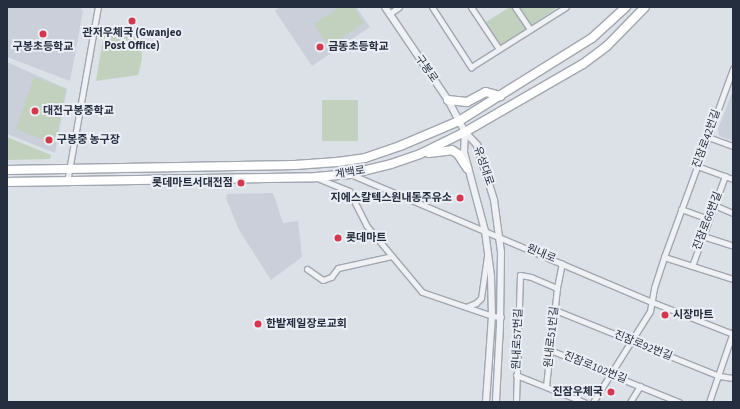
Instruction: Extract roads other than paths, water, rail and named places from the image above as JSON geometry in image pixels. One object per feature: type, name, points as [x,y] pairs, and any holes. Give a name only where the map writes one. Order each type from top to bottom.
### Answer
[{"type":"main road","points":[[619,15],[622,7]]},
{"type":"main road","name":"계백로","points":[[7,170],[69,170],[337,162],[365,158],[400,146],[459,121],[592,38],[626,7]]},
{"type":"main road","name":"계백로","points":[[7,182],[316,178],[350,174],[391,164],[420,154],[465,132],[583,64],[607,46],[645,7]]},
{"type":"main road","points":[[448,100],[467,102],[486,92],[500,96]]},
{"type":"main road","points":[[420,154],[452,150],[458,154],[467,168]]},
{"type":"street","points":[[67,182],[98,7]]},
{"type":"street","name":"구봉로","points":[[385,7],[448,100],[465,132]]},
{"type":"street","points":[[389,14],[399,7]]},
{"type":"street","points":[[432,7],[471,66],[566,7]]},
{"type":"street","points":[[471,7],[499,49]]},
{"type":"street","points":[[515,7],[530,29]]},
{"type":"street","name":"진잠로42번길","points":[[593,402],[650,311],[654,288],[664,257],[733,68]]},
{"type":"street","name":"유성대로","points":[[465,132],[464,152],[467,168],[485,231],[491,276],[492,316],[486,402]]},
{"type":"street","name":"유성대로","points":[[465,132],[477,146],[494,200],[500,237],[500,317],[496,402]]},
{"type":"street","points":[[708,137],[733,146]]},
{"type":"street","points":[[697,166],[733,179]]},
{"type":"street","name":"원내로","points":[[350,174],[652,302],[733,333]]},
{"type":"street","name":"진잠로66번길","points":[[692,266],[725,176]]},
{"type":"street","points":[[316,178],[349,191],[366,225],[422,292],[466,308],[500,317]]},
{"type":"street","points":[[714,205],[733,213]]},
{"type":"street","points":[[681,209],[709,219]]},
{"type":"street","points":[[703,236],[733,246]]},
{"type":"street","points":[[466,308],[476,303],[481,298],[488,247]]},
{"type":"street","points":[[307,269],[323,280],[331,277],[338,268],[392,256]]},
{"type":"street","points":[[664,257],[733,279]]},
{"type":"street","name":"원내로51번길","points":[[546,386],[557,288],[562,263]]},
{"type":"street","name":"원내로57번길","points":[[516,402],[520,275],[531,277],[557,288]]},
{"type":"street","name":"진잠로92번길","points":[[555,310],[719,376],[733,378]]},
{"type":"street","points":[[709,402],[733,333]]},
{"type":"street","name":"진잠로102번길","points":[[550,350],[679,402]]},
{"type":"street","points":[[516,375],[584,402]]},
{"type":"street","name":"진잠로102번길","points":[[630,402],[640,386]]},
{"type":"place","name":"관저우체국 (Gwanjeo Post Office)","points":[[132,21]]},
{"type":"place","name":"구봉초등학교","points":[[43,34]]},
{"type":"place","name":"금동초등학교","points":[[320,47]]},
{"type":"place","name":"대전구봉중학교","points":[[35,111]]},
{"type":"place","name":"구봉중 농구장","points":[[49,140]]},
{"type":"place","name":"롯데마트서대전점","points":[[241,183]]},
{"type":"place","name":"지에스칼텍스원내동주유소","points":[[460,198]]},
{"type":"place","name":"롯데마트","points":[[338,238]]},
{"type":"place","name":"시장마트","points":[[665,315]]},
{"type":"place","name":"한밭제일장로교회","points":[[258,324]]},
{"type":"place","name":"진잠우체국","points":[[611,392]]}]
